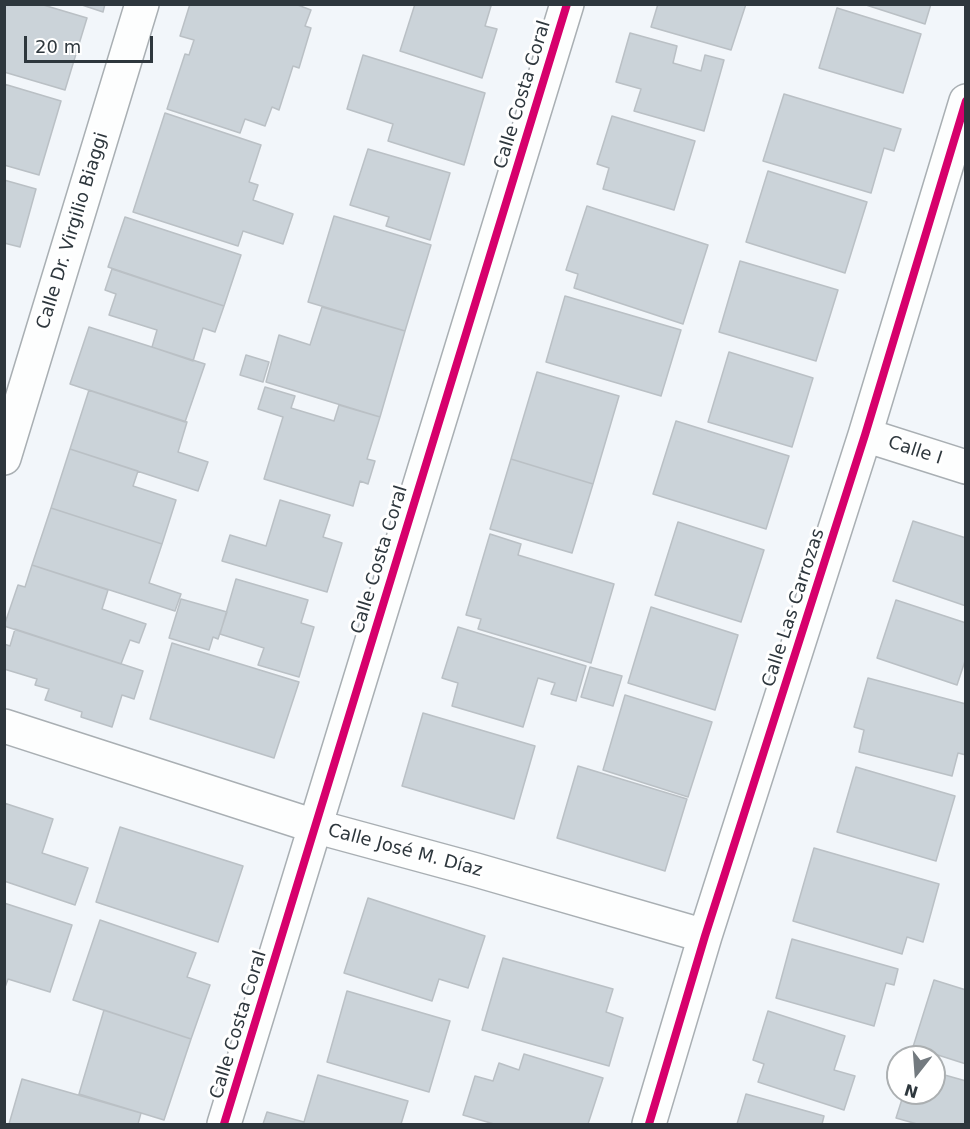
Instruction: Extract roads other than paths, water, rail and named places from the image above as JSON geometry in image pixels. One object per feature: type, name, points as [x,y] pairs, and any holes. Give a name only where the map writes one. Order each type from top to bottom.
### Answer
[{"type":"street","name":"Calle Dr. Virgilio Biaggi","points":[[4,458],[142,4]]},
{"type":"street","name":"Calle Costa Coral","points":[[224,1125],[567,4]]},
{"type":"street","name":"Calle Las Carrozas","points":[[649,1125],[705,936],[865,435],[966,101]]},
{"type":"street","name":"Calle I","points":[[865,435],[966,467]]},
{"type":"street","name":"Calle José M. Díaz","points":[[4,726],[314,826],[705,936]]}]
